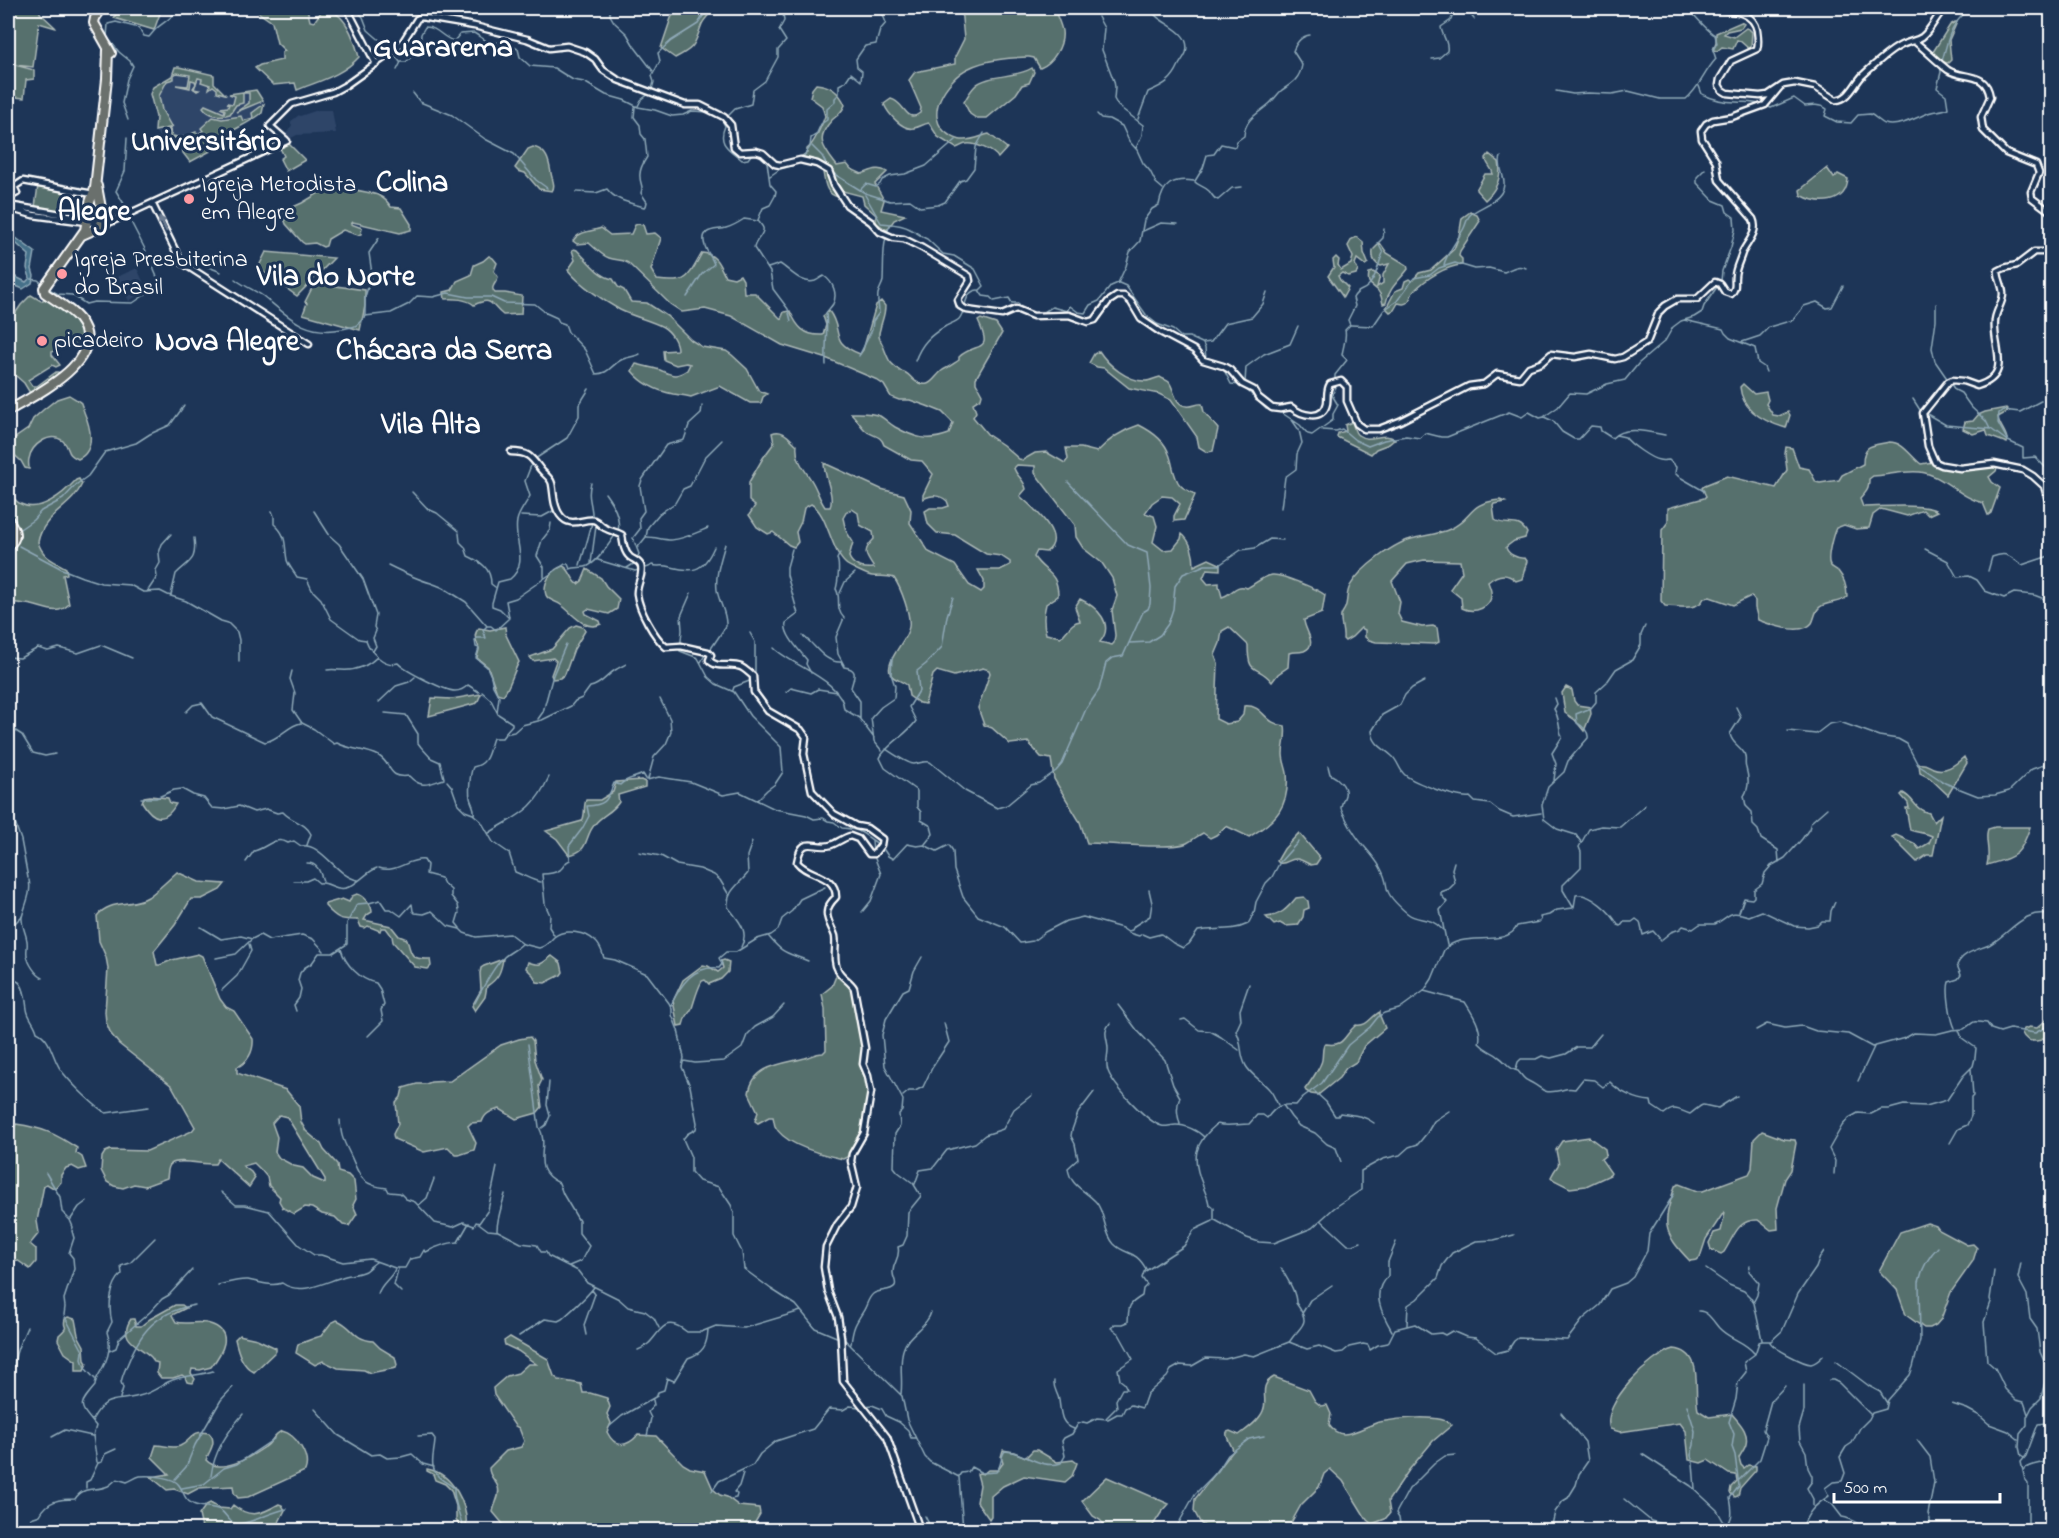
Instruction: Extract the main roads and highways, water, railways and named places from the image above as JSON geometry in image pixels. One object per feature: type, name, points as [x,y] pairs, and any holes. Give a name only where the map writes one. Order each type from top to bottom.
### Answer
[{"type":"highway","points":[[82,235],[103,224],[96,195],[96,178],[110,64],[108,50],[96,28],[95,18],[102,8]]},
{"type":"highway","points":[[8,411],[68,373],[77,364],[84,348],[86,336],[81,322],[72,312],[45,293],[45,285],[82,235],[88,220],[90,202],[96,195]]},
{"type":"highway","points":[[8,519],[15,529],[15,535],[12,543],[8,545]]},
{"type":"waterway","points":[[128,120],[122,103],[127,79],[133,66],[107,37],[108,24],[116,22],[139,28],[144,36],[149,37],[174,15],[178,8]]},
{"type":"waterway","points":[[355,8],[363,17],[368,30],[391,50]]},
{"type":"waterway","points":[[610,8],[610,15],[614,22],[627,34],[653,71]]},
{"type":"waterway","points":[[652,89],[654,82],[652,76],[660,61],[658,53],[671,41],[698,24],[708,8]]},
{"type":"waterway","points":[[727,117],[735,109],[751,104],[753,90],[765,81],[778,57],[778,50],[786,41],[779,30],[784,21],[783,12],[791,8]]},
{"type":"waterway","points":[[801,160],[810,147],[811,138],[816,135],[821,124],[827,120],[827,109],[835,102],[839,94],[839,85],[845,82],[851,73],[861,81],[862,71],[857,67],[856,59],[865,46],[876,44],[880,30],[886,23],[883,15],[886,8]]},
{"type":"waterway","points":[[1138,119],[1148,92],[1170,79],[1186,53],[1187,45],[1180,33],[1160,19],[1150,8]]},
{"type":"waterway","points":[[1432,59],[1439,58],[1447,51],[1441,27],[1451,20],[1455,8]]},
{"type":"waterway","points":[[1469,8],[1474,19]]},
{"type":"waterway","points":[[1556,91],[1573,94],[1612,94],[1628,91],[1660,99],[1686,99],[1716,59],[1713,50],[1717,43],[1715,35],[1687,8]]},
{"type":"waterway","points":[[1942,61],[1954,26],[1970,8]]},
{"type":"waterway","points":[[1098,17],[1104,28],[1102,50],[1114,81],[1114,99],[1118,106],[1143,125],[1142,135],[1136,148]]},
{"type":"waterway","points":[[397,70],[401,62],[406,62],[420,48],[421,34],[425,27],[454,41],[460,34],[474,33],[488,42],[505,43],[518,49],[520,57],[530,66],[554,68],[573,80],[584,82],[606,95],[638,107],[672,116],[692,111],[709,112],[722,120],[725,126],[723,142],[729,149],[742,160],[756,153],[767,162],[770,184],[776,191],[770,205],[763,208],[758,220],[763,230],[754,248],[770,272],[773,289],[788,309],[791,321]]},
{"type":"waterway","points":[[1195,181],[1203,168],[1207,155],[1214,154],[1221,144],[1235,147],[1237,141],[1244,136],[1249,121],[1295,80],[1302,65],[1293,51],[1299,40],[1310,35]]},
{"type":"waterway","points":[[394,54],[400,62]]},
{"type":"waterway","points":[[1766,106],[1771,108],[1794,98],[1805,106],[1824,107],[1827,109],[1825,116],[1837,122],[1851,123],[1858,115],[1870,114],[1885,124],[1901,124],[1948,108],[1946,95],[1937,88],[1941,72],[1940,66]]},
{"type":"waterway","points":[[1699,86],[1702,94],[1714,99],[1761,105]]},
{"type":"waterway","points":[[413,93],[420,102],[452,115],[485,139],[514,154],[536,180],[547,188]]},
{"type":"waterway","points":[[638,106],[641,100],[650,93]]},
{"type":"waterway","points":[[576,192],[596,193],[607,189],[624,201],[646,206],[647,202],[641,193],[640,174],[647,157],[645,139],[634,117],[635,107]]},
{"type":"waterway","points":[[1097,114],[1101,118],[1109,119],[1122,126],[1156,183],[1163,189]]},
{"type":"waterway","points":[[831,172],[865,193],[890,201],[910,200],[920,207],[938,205],[945,202],[960,181],[966,179],[974,168],[976,147],[984,133]]},
{"type":"waterway","points":[[126,207],[116,191],[125,171],[127,138]]},
{"type":"waterway","points":[[861,189],[866,184],[876,187],[890,176],[905,174],[926,166],[956,140]]},
{"type":"waterway","points":[[812,146],[822,156],[828,168]]},
{"type":"waterway","points":[[1444,265],[1469,216],[1501,193],[1504,184],[1500,166],[1501,157]]},
{"type":"waterway","points":[[770,176],[780,169],[797,163]]},
{"type":"waterway","points":[[1545,416],[1558,407],[1570,393],[1586,394],[1607,384],[1625,380],[1639,363],[1665,341],[1673,327],[1702,312],[1721,281],[1735,230],[1734,217],[1727,212],[1725,205],[1713,200],[1697,183],[1697,177],[1705,169]]},
{"type":"waterway","points":[[1031,313],[1044,312],[1052,307],[1067,311],[1070,306],[1078,312],[1085,313],[1090,305],[1099,301],[1111,286],[1118,283],[1130,252],[1140,241],[1144,220],[1152,209],[1159,205],[1163,192],[1170,184],[1194,181],[1218,200],[1232,188],[1242,187]]},
{"type":"waterway","points":[[865,195],[881,223],[907,227],[927,239],[943,254],[954,256],[975,269],[984,286],[980,290]]},
{"type":"waterway","points":[[687,297],[702,274],[714,264],[705,246],[704,236],[710,231],[729,227],[744,219],[758,221]]},
{"type":"waterway","points":[[131,222],[146,251]]},
{"type":"waterway","points":[[1143,231],[1161,223],[1178,224]]},
{"type":"waterway","points":[[859,356],[872,330],[873,321],[879,313],[878,294],[883,281],[885,245],[890,225]]},
{"type":"waterway","points":[[1335,381],[1335,375],[1347,360],[1342,355],[1345,330],[1350,325],[1348,320],[1355,306],[1353,298],[1368,286],[1375,275],[1383,253],[1378,243],[1383,238],[1384,229]]},
{"type":"waterway","points":[[235,279],[263,296],[298,323],[318,330],[353,327],[365,316],[365,297],[372,274],[369,253],[379,238]]},
{"type":"waterway","points":[[151,262],[154,269]]},
{"type":"waterway","points":[[1351,325],[1373,326],[1384,310],[1397,301],[1414,278],[1430,275],[1439,268],[1455,263],[1475,269],[1489,268],[1504,272],[1517,267],[1526,268]]},
{"type":"waterway","points":[[768,268],[780,264],[805,281],[815,281],[824,276],[832,285],[835,292],[834,300],[826,313],[826,365]]},
{"type":"waterway","points":[[206,266],[221,272]]},
{"type":"waterway","points":[[154,270],[157,277]]},
{"type":"waterway","points":[[49,289],[58,294],[72,295],[86,304],[94,302],[133,303],[155,288],[159,283],[158,278]]},
{"type":"waterway","points":[[31,279],[43,284]]},
{"type":"waterway","points":[[1119,283],[1126,286],[1147,316],[1157,324],[1173,330],[1181,337],[1189,337],[1202,343]]},
{"type":"waterway","points":[[1742,342],[1760,336],[1769,327],[1793,320],[1804,306],[1817,302],[1827,308],[1832,307],[1843,286]]},
{"type":"waterway","points":[[915,361],[923,345],[931,337],[940,329],[959,319],[968,297],[973,291],[978,290]]},
{"type":"waterway","points":[[979,290],[983,296],[990,297],[994,301],[1009,298],[1012,303],[1018,303],[1021,309]]},
{"type":"waterway","points":[[1203,343],[1211,342],[1225,323],[1252,317],[1263,304],[1267,292]]},
{"type":"waterway","points":[[365,316],[391,313],[409,304],[417,296],[433,297],[448,293],[468,297],[491,297],[504,303],[535,304],[557,318],[559,322],[565,324],[568,332],[585,350],[596,374],[607,371],[623,359],[640,354]]},
{"type":"waterway","points":[[1936,304],[1932,348],[1935,361],[1955,390],[1961,393],[1971,407],[1986,421],[1990,429]]},
{"type":"waterway","points":[[1684,320],[1723,329],[1730,338],[1755,348],[1758,363],[1764,367],[1766,372]]},
{"type":"waterway","points":[[1245,383],[1246,367],[1264,354],[1290,344],[1298,326]]},
{"type":"waterway","points":[[1203,344],[1206,360]]},
{"type":"waterway","points":[[1223,368],[1231,384],[1241,385]]},
{"type":"waterway","points":[[1245,388],[1266,409],[1282,413],[1312,435],[1333,420],[1333,414],[1338,405],[1332,395],[1337,385]]},
{"type":"waterway","points":[[535,459],[567,438],[579,416],[579,405],[589,389]]},
{"type":"waterway","points":[[2008,441],[1998,423],[1999,413],[2003,410],[2020,412],[2052,395]]},
{"type":"waterway","points":[[1913,399],[1920,410],[1946,425],[1991,429],[2006,440],[2023,448],[2023,458],[2035,457],[2052,474]]},
{"type":"waterway","points":[[20,529],[41,511],[63,499],[88,476],[105,452],[136,443],[170,425],[184,406]]},
{"type":"waterway","points":[[627,568],[635,563],[639,554],[633,538],[640,529],[639,518],[644,511],[640,486],[642,480],[666,445],[684,440],[689,425],[701,414],[702,406]]},
{"type":"waterway","points":[[1322,430],[1342,429],[1355,440],[1368,446],[1406,436],[1420,438],[1425,433],[1447,437],[1509,412],[1522,417],[1529,412],[1553,421],[1562,432],[1574,439],[1579,439],[1591,426],[1600,427],[1601,431],[1612,438],[1617,434],[1630,431],[1665,435]]},
{"type":"waterway","points":[[1281,508],[1285,477],[1296,469],[1297,454],[1302,443],[1299,430],[1292,420]]},
{"type":"waterway","points":[[1616,435],[1625,437],[1651,457],[1669,460],[1676,467],[1675,473],[1678,476],[1704,491]]},
{"type":"waterway","points":[[638,547],[646,537],[648,527],[659,514],[675,503],[683,489],[690,486],[705,457],[722,440]]},
{"type":"waterway","points":[[509,618],[500,609],[492,606],[492,603],[498,582],[510,579],[519,566],[517,521],[530,496],[525,481],[532,463]]},
{"type":"waterway","points":[[886,749],[911,764],[930,762],[965,791],[997,808],[1007,805],[1031,785],[1039,783],[1056,771],[1062,764],[1086,709],[1099,690],[1106,663],[1112,658],[1123,656],[1143,612],[1148,609],[1151,588],[1147,553],[1128,545],[1068,482]]},
{"type":"waterway","points":[[580,565],[592,522],[589,493],[591,483]]},
{"type":"waterway","points":[[412,492],[428,509],[437,513],[459,531]]},
{"type":"waterway","points":[[605,493],[617,516],[618,531]]},
{"type":"waterway","points":[[272,511],[274,524],[282,533],[285,541],[289,564],[297,577],[307,579],[331,619],[359,639],[366,640],[374,654],[383,661],[398,663],[416,675],[450,690],[461,690],[468,685],[479,692]]},
{"type":"waterway","points":[[314,511],[363,579],[376,615],[374,627],[376,631],[373,638],[376,646],[373,651]]},
{"type":"waterway","points":[[521,516],[542,517],[553,511]]},
{"type":"waterway","points":[[544,577],[544,567],[537,556],[542,540],[550,530],[551,523]]},
{"type":"waterway","points":[[591,563],[596,526]]},
{"type":"waterway","points":[[647,537],[676,539],[708,528]]},
{"type":"waterway","points":[[459,533],[460,542],[465,547],[468,556],[484,566],[491,578],[491,584],[495,587]]},
{"type":"waterway","points":[[147,592],[157,577],[156,570],[160,563],[159,553],[162,544],[171,534]]},
{"type":"waterway","points":[[509,617],[506,601],[516,598],[565,564],[568,564],[570,569],[589,565],[602,554],[615,535]]},
{"type":"waterway","points":[[171,595],[176,574],[189,563],[193,556],[194,538]]},
{"type":"waterway","points":[[1129,643],[1149,642],[1160,635],[1168,624],[1173,609],[1175,586],[1183,574],[1205,565],[1219,565],[1241,550],[1255,548],[1270,539],[1283,540]]},
{"type":"waterway","points":[[710,650],[726,626],[717,584],[725,544]]},
{"type":"waterway","points":[[19,546],[82,577],[101,583],[130,585],[143,592],[160,591],[186,601],[228,623],[237,632],[239,661]]},
{"type":"waterway","points":[[598,560],[635,571],[652,565],[690,570],[701,566],[714,547]]},
{"type":"waterway","points":[[792,549],[787,575],[798,614],[786,623],[786,627],[793,642],[807,660],[806,664],[811,673]]},
{"type":"waterway","points":[[1925,549],[1948,561],[1957,577],[1969,576],[1977,580],[1985,591],[2004,598],[2014,593],[2034,595],[2052,602]]},
{"type":"waterway","points":[[840,553],[837,559],[839,569],[836,589],[839,610],[844,618],[836,637],[838,654],[844,665]]},
{"type":"waterway","points":[[1988,571],[1992,557],[1997,555],[2008,555],[2022,565],[2052,555]]},
{"type":"waterway","points":[[388,565],[445,589]]},
{"type":"waterway","points":[[840,593],[845,582],[855,573]]},
{"type":"waterway","points":[[447,590],[466,602],[487,626],[496,630],[508,619]]},
{"type":"waterway","points":[[691,593],[681,616],[680,651],[698,658],[708,677],[716,684],[734,692],[750,716],[781,747],[783,772],[775,784],[757,800]]},
{"type":"waterway","points":[[925,844],[933,834],[931,826],[921,820],[921,812],[917,807],[917,791],[885,768],[880,758],[916,721],[909,707],[919,691],[917,671],[942,647],[953,597]]},
{"type":"waterway","points":[[487,626],[483,630],[486,638],[475,640],[476,647],[479,648],[476,658],[487,667],[491,676],[499,697],[497,712]]},
{"type":"waterway","points":[[1581,842],[1576,835],[1557,829],[1544,819],[1542,805],[1548,787],[1564,772],[1568,761],[1588,738],[1585,729],[1577,723],[1576,714],[1591,708],[1596,702],[1596,692],[1616,669],[1632,660],[1641,645],[1641,635],[1645,626]]},
{"type":"waterway","points":[[750,633],[755,642],[755,676]]},
{"type":"waterway","points":[[803,636],[825,657],[841,662],[844,667],[854,672],[851,688],[860,701],[860,719]]},
{"type":"waterway","points":[[538,719],[543,712],[553,675],[566,644]]},
{"type":"waterway","points":[[8,657],[20,658],[38,648],[48,651],[59,648],[78,653],[101,645],[132,658]]},
{"type":"waterway","points":[[774,648],[835,690],[844,709],[859,718],[874,738]]},
{"type":"waterway","points":[[701,662],[706,653]]},
{"type":"waterway","points":[[327,670],[356,669],[365,666],[377,657]]},
{"type":"waterway","points":[[882,751],[874,741],[871,718],[894,698],[892,658]]},
{"type":"waterway","points":[[474,815],[470,798],[472,770],[485,760],[493,738],[502,738],[522,725],[542,720],[571,706],[582,698],[590,687],[626,664]]},
{"type":"waterway","points":[[292,671],[290,679],[295,693],[293,710],[302,723],[334,744],[379,756],[397,775],[409,776],[422,784],[444,779]]},
{"type":"waterway","points":[[379,702],[396,686],[409,682],[415,677]]},
{"type":"waterway","points":[[733,690],[734,687],[752,680]]},
{"type":"waterway","points":[[1425,681],[1412,688],[1400,705],[1382,715],[1372,731],[1376,743],[1394,758],[1403,773],[1418,782],[1456,796],[1470,797],[1475,802],[1490,804],[1513,817],[1541,813]]},
{"type":"waterway","points":[[786,692],[791,688],[811,693],[818,689],[837,692]]},
{"type":"waterway","points":[[482,692],[491,700],[498,714],[512,723],[505,733]]},
{"type":"waterway","points":[[1554,780],[1556,764],[1552,753],[1562,737],[1554,709],[1557,704],[1555,698]]},
{"type":"waterway","points":[[648,779],[654,757],[666,744],[671,732],[670,719],[660,699]]},
{"type":"waterway","points":[[186,712],[193,705],[202,703],[212,717],[265,742],[301,723]]},
{"type":"waterway","points":[[1736,707],[1741,717],[1730,734],[1732,740],[1745,755],[1748,775],[1744,796],[1746,806],[1752,812],[1753,825],[1758,830],[1761,839],[1778,850],[1779,862]]},
{"type":"waterway","points":[[385,713],[406,715],[418,734],[418,743],[431,758],[440,762],[444,778]]},
{"type":"waterway","points":[[1788,731],[1816,734],[1829,724],[1840,722],[1879,736],[1898,739],[1907,744],[1918,765],[1945,783],[1978,796],[2009,791],[2032,769],[2052,758]]},
{"type":"waterway","points":[[8,726],[22,735],[33,753],[45,756],[55,754]]},
{"type":"waterway","points":[[1328,766],[1330,774],[1345,788],[1341,808],[1350,827],[1380,867],[1390,895],[1411,916],[1433,922],[1443,930]]},
{"type":"waterway","points":[[554,935],[549,927],[550,915],[545,904],[542,874],[558,871],[570,860],[569,846],[589,816],[587,806],[605,801],[614,783],[620,785],[643,774],[646,779]]},
{"type":"waterway","points":[[489,833],[531,805],[549,777]]},
{"type":"waterway","points":[[647,780],[659,777],[691,782],[723,795],[740,792],[775,809],[806,815],[814,819],[823,818],[842,828],[858,831],[878,844]]},
{"type":"waterway","points":[[447,781],[452,787],[458,804],[481,821],[493,842],[509,853],[515,872],[541,882]]},
{"type":"waterway","points":[[141,798],[156,798],[182,789],[204,798],[212,808],[224,809],[239,806],[254,812],[266,809],[277,813],[283,812],[302,824],[311,834],[307,845]]},
{"type":"waterway","points":[[1573,907],[1563,890],[1563,885],[1581,867],[1579,847],[1589,829],[1601,826],[1620,827],[1645,805]]},
{"type":"waterway","points":[[1739,912],[1744,898],[1754,897],[1754,890],[1762,884],[1765,873],[1771,866],[1785,858],[1802,839],[1811,822],[1827,808]]},
{"type":"waterway","points":[[8,810],[11,812],[21,840],[28,878]]},
{"type":"waterway","points":[[246,862],[254,851],[271,843],[279,840],[288,843],[294,841],[301,846],[316,849],[342,873],[358,880]]},
{"type":"waterway","points":[[872,841],[873,852]]},
{"type":"waterway","points":[[741,947],[743,931],[739,921],[728,907],[728,901],[731,892],[748,873],[747,856],[752,842]]},
{"type":"waterway","points":[[882,847],[893,859],[907,844],[924,845],[937,851],[949,845],[953,851],[954,870],[963,897],[978,916],[1005,927],[1020,943],[1033,941],[1066,921],[1083,917],[1122,928],[1139,936],[1142,934],[1149,937],[1161,934],[1183,948],[1189,944],[1198,931],[1230,929],[1248,924],[1266,883],[1280,862],[1298,842]]},
{"type":"waterway","points":[[639,852],[661,856],[677,865],[700,869],[714,875],[729,895]]},
{"type":"waterway","points":[[862,912],[871,901],[881,874],[874,856]]},
{"type":"waterway","points":[[379,868],[391,869],[413,861],[424,860],[427,865],[426,874],[441,878],[451,890],[451,896],[458,905],[459,911]]},
{"type":"waterway","points":[[1447,945],[1440,910],[1447,902],[1441,892],[1449,889],[1455,883],[1452,869],[1454,862]]},
{"type":"waterway","points":[[307,863],[316,866],[323,881]]},
{"type":"waterway","points":[[294,881],[306,881],[313,878],[319,883],[342,889],[354,884],[377,868]]},
{"type":"waterway","points":[[29,880],[29,894],[22,923],[29,962],[35,972],[43,978]]},
{"type":"waterway","points":[[671,1005],[684,983],[695,973],[710,968],[719,968],[722,964],[719,958],[726,952],[736,952],[757,939],[771,935],[778,930],[782,919],[792,911],[800,899],[825,887]]},
{"type":"waterway","points":[[1128,931],[1150,916],[1152,903],[1149,890]]},
{"type":"waterway","points":[[1574,907],[1576,895],[1588,897],[1606,909],[1618,925],[1621,926],[1624,922],[1632,922],[1636,919],[1640,922],[1643,935],[1653,931],[1661,940],[1683,926],[1693,929],[1700,924],[1715,924],[1733,913],[1749,916],[1762,911],[1794,926],[1818,925],[1822,921],[1830,921],[1835,902]]},
{"type":"waterway","points":[[296,1011],[294,1005],[301,989],[298,980],[300,973],[312,963],[319,953],[333,953],[347,944],[347,923],[357,904],[380,900],[386,909],[391,909],[401,916],[412,904],[415,913],[424,914],[432,911],[448,926],[460,929],[464,933],[476,937],[510,934],[523,944],[539,948],[558,934],[563,933],[575,932],[591,938],[599,945],[604,958],[615,960],[647,974],[672,1009],[684,1058],[682,1067],[690,1086],[697,1123],[696,1129],[683,1139],[691,1157],[691,1172],[699,1181],[719,1187],[731,1205],[734,1213],[734,1236],[742,1252],[744,1269],[796,1305],[815,1328],[839,1338]]},
{"type":"waterway","points":[[1214,1220],[1214,1208],[1209,1204],[1199,1176],[1196,1159],[1203,1138],[1217,1124],[1249,1124],[1257,1115],[1267,1118],[1280,1106],[1296,1105],[1322,1083],[1348,1045],[1370,1027],[1378,1017],[1399,1009],[1424,991],[1432,979],[1444,950],[1452,944],[1472,939],[1504,936],[1512,933],[1517,926],[1539,922],[1540,917],[1557,910],[1573,908]]},
{"type":"waterway","points":[[459,913],[456,923],[460,928]]},
{"type":"waterway","points":[[1955,1028],[1949,1005],[1948,986],[1949,982],[1958,979],[1961,975],[1957,965],[1960,961],[1967,954],[1997,940],[2025,918],[2033,915],[2052,915]]},
{"type":"waterway","points":[[8,930],[22,916]]},
{"type":"waterway","points":[[201,927],[221,939],[241,936],[252,939]]},
{"type":"waterway","points":[[216,958],[236,954],[252,939],[260,935],[269,940],[302,935],[313,939],[324,951]]},
{"type":"waterway","points":[[769,937],[783,951],[808,961]]},
{"type":"waterway","points":[[222,990],[237,976],[251,951],[249,944]]},
{"type":"waterway","points":[[475,1003],[499,962],[522,944]]},
{"type":"waterway","points":[[341,949],[354,970],[364,979],[376,983],[380,989],[384,1005],[381,1010],[383,1021],[368,1036]]},
{"type":"waterway","points":[[851,1344],[855,1326],[871,1296],[895,1286],[893,1270],[898,1247],[903,1245],[907,1236],[908,1212],[921,1196],[913,1183],[894,1167],[895,1134],[900,1126],[899,1114],[902,1111],[903,1100],[885,1066],[882,1035],[886,1019],[903,991],[909,988],[914,971],[922,957]]},
{"type":"waterway","points":[[8,980],[20,983],[25,994],[28,1012],[37,1032],[46,1040],[60,1069],[90,1100],[106,1113],[148,1107]]},
{"type":"waterway","points":[[1249,984],[1240,1010],[1241,1020],[1236,1031],[1240,1039],[1242,1057],[1246,1066],[1270,1091],[1278,1105]]},
{"type":"waterway","points":[[1424,991],[1465,1002],[1478,1027],[1479,1043],[1512,1069],[1518,1071],[1525,1079],[1545,1091],[1575,1089],[1583,1079],[1594,1080],[1603,1087],[1610,1082],[1628,1095],[1651,1101],[1652,1106],[1664,1114],[1674,1109],[1690,1114],[1703,1105],[1718,1108],[1737,1096]]},
{"type":"waterway","points":[[684,1061],[695,1063],[724,1061],[742,1048],[747,1035],[755,1027],[773,1017],[784,1005]]},
{"type":"waterway","points":[[1118,1005],[1165,1060],[1173,1085],[1180,1097],[1177,1110],[1180,1124]]},
{"type":"waterway","points":[[1181,1020],[1185,1019],[1199,1030],[1210,1031],[1239,1050]]},
{"type":"waterway","points":[[1756,1030],[1767,1024],[1785,1028],[1802,1026],[1816,1031],[1848,1034],[1872,1047],[1905,1038],[1914,1033],[1936,1034],[1964,1029],[1975,1022],[1987,1023],[1991,1029],[2000,1032],[2010,1029],[2035,1033],[2052,1024]]},
{"type":"waterway","points":[[903,1096],[909,1091],[923,1087],[949,1042],[944,1023]]},
{"type":"waterway","points":[[1110,1023],[1106,1033],[1107,1068],[1124,1094],[1140,1111],[1156,1123],[1164,1126],[1187,1127],[1204,1137]]},
{"type":"waterway","points":[[1834,1174],[1835,1161],[1829,1149],[1849,1118],[1858,1113],[1871,1114],[1881,1109],[1904,1105],[1926,1106],[1947,1100],[1963,1076],[1973,1066],[1975,1058],[1976,1048],[1962,1038],[1959,1030]]},
{"type":"waterway","points":[[1516,1069],[1521,1059],[1536,1059],[1542,1056],[1551,1058],[1566,1054],[1577,1047],[1590,1047],[1601,1034]]},
{"type":"waterway","points":[[528,1044],[543,1142],[544,1171],[559,1183],[579,1221],[579,1233],[589,1246],[581,1261],[569,1266]]},
{"type":"waterway","points":[[1858,1081],[1874,1047]]},
{"type":"waterway","points":[[1950,1143],[1958,1129],[1967,1125],[1971,1116],[1973,1096],[1971,1069]]},
{"type":"waterway","points":[[542,1128],[550,1116],[547,1105],[549,1082]]},
{"type":"waterway","points":[[1314,1091],[1326,1102],[1335,1116],[1340,1113],[1353,1115],[1366,1118],[1374,1123]]},
{"type":"waterway","points":[[1094,1092],[1078,1113],[1072,1130],[1071,1136],[1078,1159],[1068,1168],[1069,1174],[1075,1184],[1096,1202],[1114,1244],[1138,1258],[1146,1269]]},
{"type":"waterway","points":[[915,1184],[920,1170],[933,1168],[947,1150],[975,1143],[985,1135],[1003,1129],[1014,1109],[1032,1095]]},
{"type":"waterway","points":[[1283,1105],[1299,1126],[1315,1133],[1327,1144],[1336,1148],[1341,1162]]},
{"type":"waterway","points":[[1215,1220],[1259,1242],[1274,1243],[1312,1228],[1334,1208],[1361,1190],[1361,1171],[1383,1159],[1400,1155],[1409,1147],[1418,1144],[1434,1121],[1449,1111]]},
{"type":"waterway","points":[[340,1120],[343,1140],[361,1177],[370,1184],[387,1188],[389,1192],[400,1193],[406,1199],[415,1202],[435,1223],[453,1227],[464,1222],[474,1226],[476,1222],[479,1223],[488,1210],[497,1167]]},
{"type":"waterway","points":[[46,1173],[60,1197],[62,1212],[73,1227],[74,1238],[69,1253],[73,1258],[74,1269],[64,1299],[64,1315],[83,1351],[82,1359],[85,1368],[95,1379]]},
{"type":"waterway","points":[[419,1205],[427,1198],[434,1179]]},
{"type":"waterway","points":[[221,1192],[236,1205],[269,1211],[299,1245],[314,1255],[343,1262],[370,1259],[395,1268],[405,1268],[410,1259],[420,1257],[424,1250],[426,1252],[442,1245],[458,1242],[469,1223]]},
{"type":"waterway","points":[[497,1230],[505,1194]]},
{"type":"waterway","points":[[959,1476],[961,1473],[968,1472],[971,1467],[982,1473],[996,1472],[1005,1451],[1040,1463],[1054,1465],[1061,1463],[1065,1456],[1062,1441],[1072,1434],[1078,1424],[1122,1414],[1125,1408],[1131,1405],[1142,1408],[1147,1394],[1167,1377],[1171,1370],[1180,1365],[1192,1366],[1206,1358],[1225,1359],[1244,1354],[1254,1356],[1289,1342],[1307,1349],[1319,1346],[1336,1353],[1363,1344],[1368,1345],[1370,1350],[1388,1343],[1395,1329],[1415,1324],[1431,1334],[1445,1335],[1452,1331],[1466,1337],[1476,1338],[1496,1353],[1508,1350],[1518,1338],[1567,1340],[1583,1319],[1600,1305],[1610,1289],[1626,1283],[1633,1277],[1647,1251],[1649,1234],[1674,1194]]},
{"type":"waterway","points":[[71,1219],[79,1207],[87,1201]]},
{"type":"waterway","points":[[1106,1418],[1117,1407],[1116,1400],[1122,1389],[1127,1389],[1120,1380],[1118,1369],[1133,1359],[1119,1334],[1111,1328],[1115,1324],[1128,1322],[1130,1307],[1142,1296],[1143,1289],[1147,1285],[1142,1278],[1144,1272],[1184,1246],[1194,1230],[1213,1221]]},
{"type":"waterway","points":[[1322,1221],[1348,1245],[1361,1242]]},
{"type":"waterway","points":[[480,1224],[488,1230],[498,1231],[521,1243],[537,1245],[541,1252],[546,1252],[548,1256],[578,1271],[587,1283],[619,1299],[628,1307],[645,1311],[654,1318],[659,1328]]},
{"type":"waterway","points":[[1407,1325],[1408,1305],[1438,1278],[1442,1266],[1452,1253],[1476,1241],[1494,1240],[1514,1235]]},
{"type":"waterway","points":[[93,1436],[96,1426],[82,1406],[85,1398],[95,1386],[108,1354],[107,1332],[112,1322],[110,1303],[113,1290],[122,1274],[121,1266],[130,1263],[155,1238]]},
{"type":"waterway","points":[[1392,1331],[1382,1310],[1379,1296],[1383,1282],[1388,1276],[1388,1262],[1396,1242]]},
{"type":"waterway","points":[[1801,1530],[1811,1511],[1829,1496],[1825,1488],[1833,1482],[1842,1481],[1845,1473],[1840,1457],[1846,1447],[1852,1443],[1872,1413],[1886,1409],[1888,1400],[1910,1375],[1920,1340],[1919,1282],[1926,1263],[1938,1247]]},
{"type":"waterway","points":[[1763,1341],[1771,1341],[1782,1331],[1798,1294],[1816,1268],[1824,1251]]},
{"type":"waterway","points":[[218,1285],[248,1280],[270,1284],[282,1283],[289,1287],[304,1288],[365,1271],[376,1262]]},
{"type":"waterway","points":[[2021,1263],[2018,1278],[2027,1295],[2030,1319],[2037,1329],[2040,1352],[2048,1370],[2041,1398],[2032,1407],[2027,1417],[2027,1425],[2020,1434],[2019,1447],[2021,1456],[2024,1458]]},
{"type":"waterway","points":[[1750,1266],[1749,1271],[1759,1283],[1754,1301]]},
{"type":"waterway","points":[[1281,1268],[1293,1290],[1304,1320],[1290,1341]]},
{"type":"waterway","points":[[378,1294],[395,1269]]},
{"type":"waterway","points":[[398,1269],[394,1285],[401,1292]]},
{"type":"waterway","points":[[1706,1269],[1729,1285],[1744,1291],[1750,1297],[1754,1303],[1762,1340]]},
{"type":"waterway","points":[[109,1351],[116,1348],[119,1339],[169,1295],[192,1270]]},
{"type":"waterway","points":[[1994,1271],[1991,1302],[1984,1322],[1987,1361],[1995,1368],[2005,1389],[2016,1400],[2024,1402],[2028,1414]]},
{"type":"waterway","points":[[1303,1312],[1310,1300],[1332,1285]]},
{"type":"waterway","points":[[519,1336],[545,1319],[558,1321],[562,1319],[594,1287]]},
{"type":"waterway","points":[[586,1335],[584,1325],[595,1294],[592,1290]]},
{"type":"waterway","points":[[120,1398],[123,1375],[134,1349],[148,1329],[167,1314],[195,1305]]},
{"type":"waterway","points":[[638,1350],[651,1341],[665,1326],[671,1324],[687,1332],[701,1332],[716,1326],[744,1328],[801,1311]]},
{"type":"waterway","points":[[1698,1311],[1707,1314],[1723,1332],[1754,1353]]},
{"type":"waterway","points":[[901,1394],[901,1361],[905,1344],[926,1322],[931,1312]]},
{"type":"waterway","points":[[8,1387],[18,1348],[27,1327]]},
{"type":"waterway","points":[[610,1426],[622,1416],[657,1396],[658,1392],[664,1390],[667,1378],[674,1381],[688,1358],[703,1348],[708,1330]]},
{"type":"waterway","points":[[844,1339],[902,1396],[907,1420],[925,1457],[959,1477],[963,1530]]},
{"type":"waterway","points":[[1720,1530],[1730,1520],[1732,1513],[1730,1498],[1739,1486],[1732,1447],[1734,1434],[1729,1422],[1738,1382],[1746,1372],[1744,1362],[1755,1354],[1759,1342],[1762,1341]]},
{"type":"waterway","points":[[1770,1342],[1782,1352],[1807,1363],[1815,1363],[1823,1356]]},
{"type":"waterway","points":[[1836,1361],[1880,1392],[1887,1403]]},
{"type":"waterway","points":[[92,1420],[107,1402],[143,1395],[173,1380],[213,1371]]},
{"type":"waterway","points":[[1829,1380],[1839,1383],[1870,1414]]},
{"type":"waterway","points":[[1054,1381],[1062,1418],[1069,1427],[1074,1429]]},
{"type":"waterway","points":[[1804,1385],[1804,1411],[1799,1428],[1800,1441],[1806,1452],[1808,1468],[1812,1476],[1812,1481],[1807,1488],[1813,1499],[1813,1506]]},
{"type":"waterway","points":[[1739,1480],[1760,1459],[1767,1437],[1763,1430],[1771,1401],[1785,1386]]},
{"type":"waterway","points":[[175,1479],[186,1467],[195,1445],[221,1400],[233,1387]]},
{"type":"waterway","points":[[647,1436],[651,1418],[648,1412],[654,1405],[653,1400]]},
{"type":"waterway","points":[[1952,1404],[1967,1409],[1989,1424],[2008,1431],[2018,1439]]},
{"type":"waterway","points":[[712,1491],[719,1481],[753,1465],[760,1454],[776,1441],[813,1429],[829,1409],[843,1410],[850,1406],[872,1405],[882,1409],[886,1416],[899,1422],[908,1430],[911,1438],[915,1438]]},
{"type":"waterway","points":[[1687,1405],[1695,1431],[1691,1455],[1695,1489]]},
{"type":"waterway","points":[[315,1409],[338,1435],[371,1455],[380,1454],[387,1458],[412,1454],[423,1464],[434,1467]]},
{"type":"waterway","points":[[1547,1530],[1552,1525],[1555,1512],[1568,1498],[1588,1461],[1585,1442],[1561,1413]]},
{"type":"waterway","points":[[211,1476],[215,1458],[222,1443],[243,1414]]},
{"type":"waterway","points":[[2030,1530],[2028,1484],[2021,1462],[2026,1456],[2038,1424],[2046,1423],[2052,1429]]},
{"type":"waterway","points":[[52,1437],[65,1430],[92,1436]]},
{"type":"waterway","points":[[418,1436],[432,1435],[435,1439],[433,1467],[440,1478],[454,1488],[463,1530]]},
{"type":"waterway","points":[[93,1436],[97,1462]]},
{"type":"waterway","points":[[1175,1530],[1195,1494],[1218,1471],[1228,1455],[1249,1439],[1264,1436]]},
{"type":"waterway","points":[[182,1488],[204,1484],[224,1468],[237,1464],[274,1439]]},
{"type":"waterway","points":[[1917,1440],[1930,1457],[1934,1482],[1928,1514],[1930,1530]]},
{"type":"waterway","points":[[86,1488],[86,1482],[90,1480],[98,1463],[102,1462],[105,1454],[116,1449]]},
{"type":"waterway","points":[[1642,1454],[1691,1486],[1717,1510],[1725,1524]]},
{"type":"waterway","points":[[1401,1530],[1396,1513],[1409,1489],[1435,1463],[1445,1456],[1456,1455]]},
{"type":"waterway","points":[[2024,1469],[2052,1459]]},
{"type":"waterway","points":[[731,1499],[736,1498],[737,1494],[734,1492],[739,1486],[743,1473]]},
{"type":"waterway","points":[[28,1530],[31,1518],[40,1515],[51,1503],[75,1499],[86,1490],[103,1488],[117,1479],[127,1482],[140,1476],[155,1476],[172,1480],[179,1485],[190,1502],[220,1510],[238,1524],[287,1509]]},
{"type":"waterway","points":[[1624,1499],[1651,1521],[1667,1525],[1675,1530]]},
{"type":"waterway","points":[[1824,1500],[1832,1504],[1842,1517],[1869,1529],[1873,1525]]},
{"type":"waterway","points":[[925,1516],[932,1530]]},
{"type":"place","name":"Igreja Metodista em Alegre","points":[[189,199]]},
{"type":"place","name":"Igreja Presbiterina do Brasil","points":[[62,274]]},
{"type":"place","name":"picadeiro","points":[[42,341]]},
{"type":"district","name":"Guararema","points":[[443,49]]},
{"type":"district","name":"Universitário","points":[[206,143]]},
{"type":"district","name":"Colina","points":[[412,184]]},
{"type":"district","name":"Alegre","points":[[94,213]]},
{"type":"district","name":"Vila do Norte","points":[[336,278]]},
{"type":"district","name":"Nova Alegre","points":[[227,343]]},
{"type":"district","name":"Chácara da Serra","points":[[444,352]]},
{"type":"district","name":"Vila Alta","points":[[431,426]]}]
